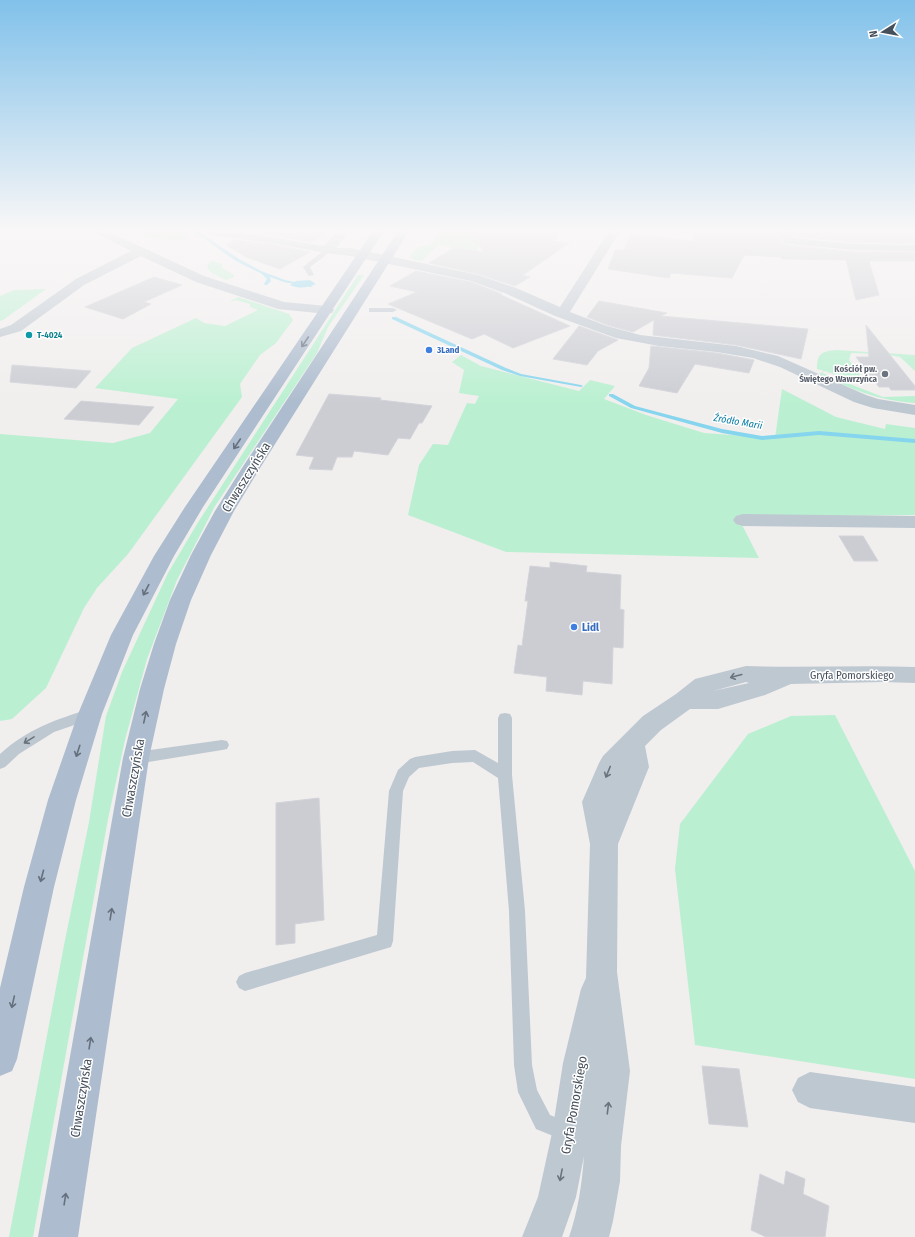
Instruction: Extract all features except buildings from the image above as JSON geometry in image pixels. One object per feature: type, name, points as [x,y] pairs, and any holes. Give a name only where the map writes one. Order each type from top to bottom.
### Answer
[{"type":"main road","points":[[0,1059],[62,800],[90,714],[122,635],[164,556],[194,507],[341,289]]},
{"type":"main road","name":"Chwaszczyńska","points":[[58,1237],[136,758],[148,704],[172,624],[189,580],[216,525],[243,479],[368,289]]},
{"type":"street","points":[[0,333],[16,328],[65,289]]},
{"type":"street","points":[[230,289],[283,306],[327,310]]},
{"type":"street","points":[[502,289],[607,331],[635,338],[740,351],[758,355],[796,369],[868,401],[915,410]]},
{"type":"street","points":[[560,313],[567,308],[579,289]]},
{"type":"street","points":[[742,520],[915,522]]},
{"type":"street","name":"Gryfa Pomorskiego","points":[[589,1237],[594,1221],[601,1180],[586,1140],[580,1063],[601,972],[604,844],[636,767],[632,742],[652,723],[685,700],[718,700],[757,690],[789,676],[883,674],[915,676]]},
{"type":"street","points":[[810,1090],[915,1105]]},
{"type":"street","name":"Gryfa Pomorskiego","points":[[542,1237],[557,1197],[586,1140]]},
{"type":"lane","points":[[372,310],[393,310]]},
{"type":"lane","points":[[0,763],[14,750],[48,728],[90,714]]},
{"type":"lane","points":[[505,718],[505,775],[517,912],[523,1065],[528,1092],[543,1122],[586,1140]]},
{"type":"lane","points":[[136,758],[222,744]]},
{"type":"lane","points":[[245,982],[386,940],[396,791],[403,774],[415,763],[452,757],[475,756],[505,775]]},
{"type":"green space","points":[[46,289],[0,321],[0,296],[14,290]]},
{"type":"green space","points":[[349,289],[354,289],[328,327],[317,353],[215,506],[177,580],[147,659],[125,740],[108,819],[33,1237],[9,1237],[64,945],[89,822],[106,716],[122,672],[168,573],[197,524]]},
{"type":"green space","points":[[238,297],[289,314],[293,320],[276,343],[260,355],[240,384],[242,397],[128,554],[97,588],[84,608],[46,688],[12,719],[0,721],[0,434],[113,443],[150,433],[178,399],[95,388],[132,348],[196,318],[204,323],[225,326],[258,310],[250,307],[250,304],[236,300],[229,302]]},
{"type":"green space","points":[[837,350],[915,355],[915,371],[900,357],[885,354],[851,353],[849,360],[866,383],[860,383],[825,371],[822,373],[883,397],[915,396],[915,403],[878,397],[843,385],[819,374],[824,371],[817,369],[819,356],[824,352]]},
{"type":"green space","points":[[461,355],[481,366],[579,391],[590,380],[615,386],[604,399],[646,415],[704,433],[775,438],[782,389],[836,417],[885,429],[886,424],[915,428],[915,515],[738,517],[759,558],[506,552],[408,515],[419,465],[433,444],[448,445],[467,403],[475,404],[479,396],[459,393],[464,370],[452,362]]},
{"type":"green space","points":[[835,715],[915,871],[915,1079],[695,1045],[675,869],[680,824],[748,734],[791,716]]},
{"type":"waterway","name":"Źródło Marii","points":[[394,318],[520,375],[581,386]]},
{"type":"waterway","name":"Źródło Marii","points":[[611,395],[633,407],[722,431],[762,438],[819,433],[915,441]]},
{"type":"place","name":"T-4024","points":[[29,335]]},
{"type":"place","name":"3Land","points":[[429,350]]},
{"type":"place","name":"Kościół pw. Świętego Wawrzyńca","points":[[885,374]]},
{"type":"place","name":"Lidl","points":[[574,627]]}]
